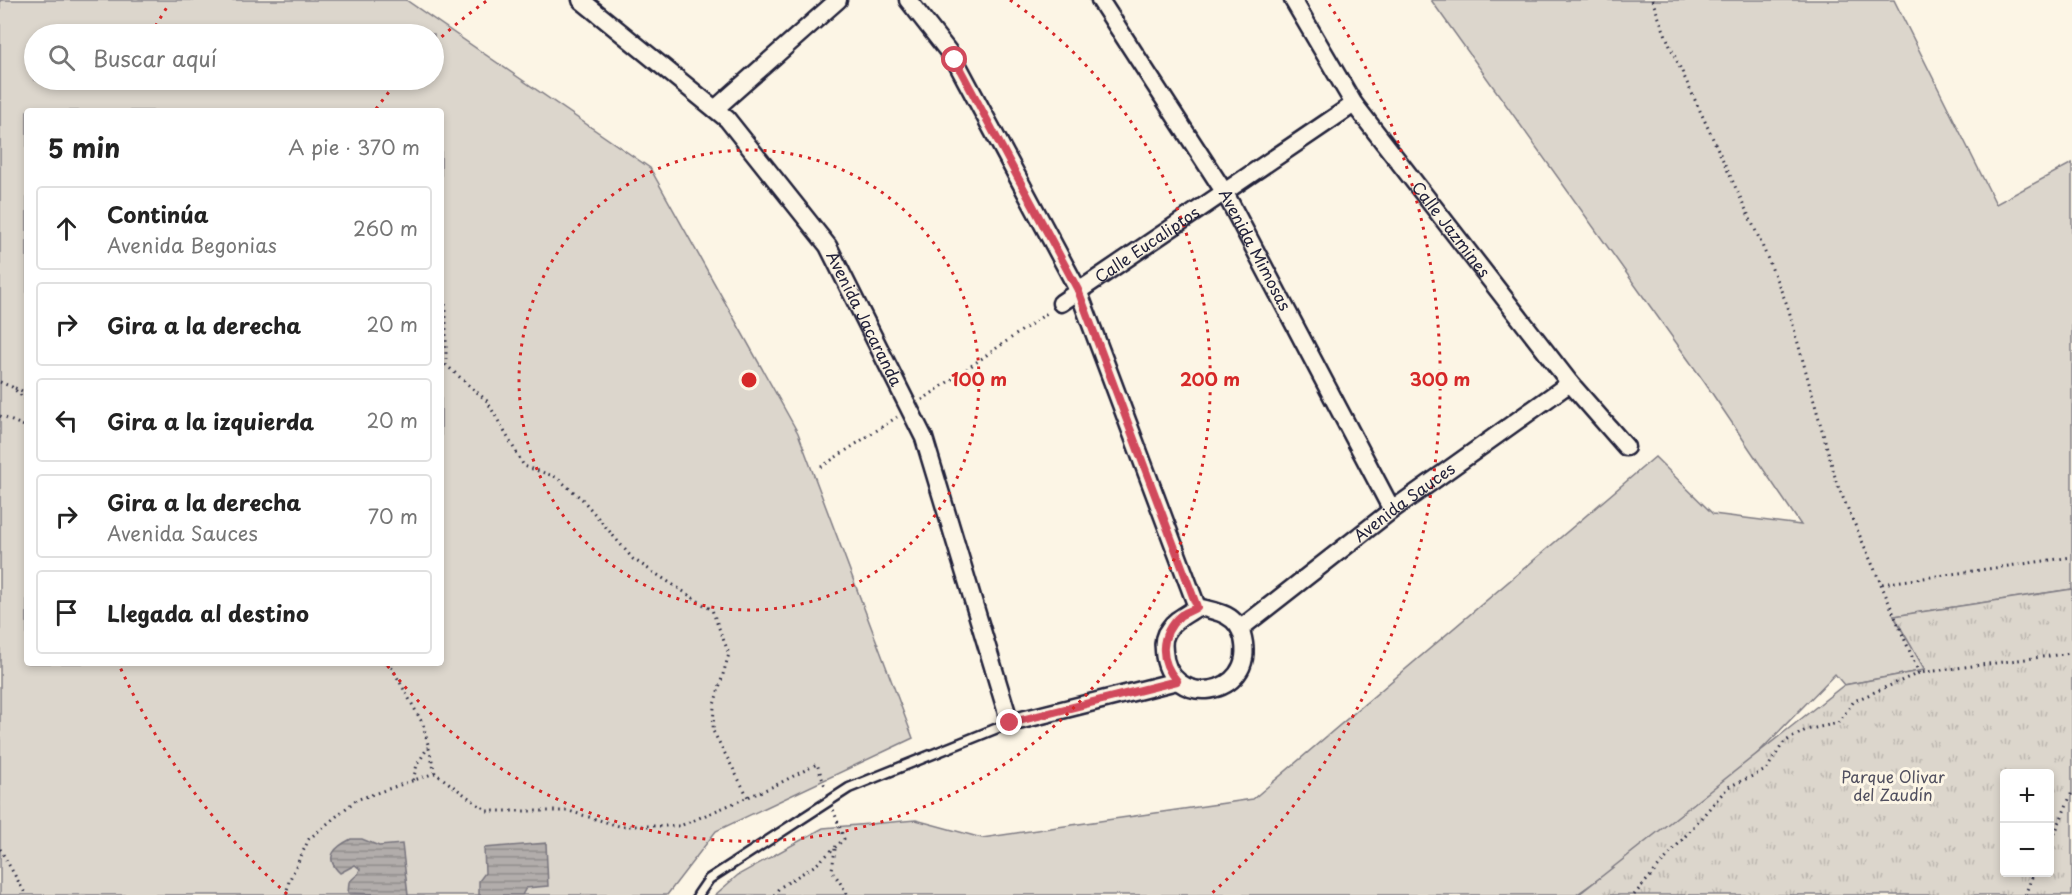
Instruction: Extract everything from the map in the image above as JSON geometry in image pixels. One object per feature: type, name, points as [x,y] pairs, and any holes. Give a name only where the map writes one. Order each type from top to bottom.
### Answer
[{"type":"street","name":"Avenida Jacaranda","points":[[581,0],[727,119],[828,246],[924,438],[1010,723]]},
{"type":"street","points":[[715,109],[838,0]]},
{"type":"street","points":[[908,0],[955,60],[1078,290],[1197,607]]},
{"type":"street","name":"Avenida Mimosas","points":[[1100,0],[1225,193],[1392,510]]},
{"type":"street","name":"Calle Jazmines","points":[[1293,0],[1354,104],[1570,383],[1626,447]]},
{"type":"street","name":"Calle Eucaliptos","points":[[1061,303],[1354,104]]},
{"type":"street","name":"Avenida Sauces","points":[[1241,628],[1392,510],[1570,383]]},
{"type":"street","points":[[1197,607],[1223,612],[1241,628],[1246,649],[1243,663],[1236,676],[1226,685],[1204,691],[1190,688],[1177,681],[1170,672],[1164,659],[1163,645],[1167,631],[1181,615],[1197,607]]},
{"type":"street","points":[[1010,723],[1177,681]]},
{"type":"lane","points":[[698,895],[710,879],[849,788],[1010,723]]},
{"type":"path","points":[[1652,0],[1670,46],[1759,238],[1788,307],[1837,484],[1919,674]]},
{"type":"path","points":[[821,467],[1061,303]]},
{"type":"path","points":[[444,304],[446,306],[446,365],[487,400],[524,466],[556,477],[582,499],[633,559],[712,610],[729,654],[714,705],[713,731],[748,797]]},
{"type":"path","points":[[0,382],[24,392]]},
{"type":"path","points":[[12,387],[24,398]]},
{"type":"path","points":[[0,416],[24,426]]},
{"type":"path","points":[[1881,584],[2072,557]]},
{"type":"path","points":[[1634,895],[1728,788],[1766,770],[1784,742],[1806,729],[1838,723],[1854,701],[1919,674],[2072,653]]},
{"type":"path","points":[[390,666],[423,724],[435,773],[487,811],[569,812],[619,826],[680,826],[817,764],[844,839],[817,864],[779,888],[774,895]]},
{"type":"path","points":[[413,780],[417,765],[428,747]]},
{"type":"path","points":[[286,895],[289,881],[309,839],[356,800],[435,773]]},
{"type":"path","points":[[2054,833],[2072,792]]},
{"type":"path","points":[[835,847],[832,870],[848,895]]},
{"type":"path","points":[[0,849],[26,895]]},
{"type":"path","points":[[2025,895],[2032,877]]},
{"type":"green space","points":[[0,0],[406,0],[441,24],[24,24],[24,90],[444,90],[444,26],[650,168],[798,433],[913,738],[716,831],[667,895],[0,895]]},
{"type":"green space","points":[[1431,0],[1894,0],[1996,204],[2072,163],[2072,589],[1894,616],[1925,670],[1844,685],[1835,674],[1717,795],[1576,895],[715,895],[738,875],[823,828],[916,820],[982,838],[1253,799],[1655,457],[1713,514],[1801,525],[1705,383]]},
{"type":"green space","name":"Parque Olivar del Zaudín","points":[[2072,589],[2072,895],[1578,895],[1844,685],[1925,670],[1894,616]]},
{"type":"shaded area","points":[[351,839],[362,839],[379,846],[402,844],[408,895],[348,893],[349,882],[360,869],[355,865],[340,873],[332,862],[332,857],[340,845]]},
{"type":"shaded area","points":[[546,843],[548,886],[526,888],[522,895],[479,895],[479,881],[485,873],[484,848]]},
{"type":"route","points":[[955,60],[1078,290],[1197,607],[1181,615],[1167,631],[1163,645],[1164,659],[1177,681],[1010,723]]}]
